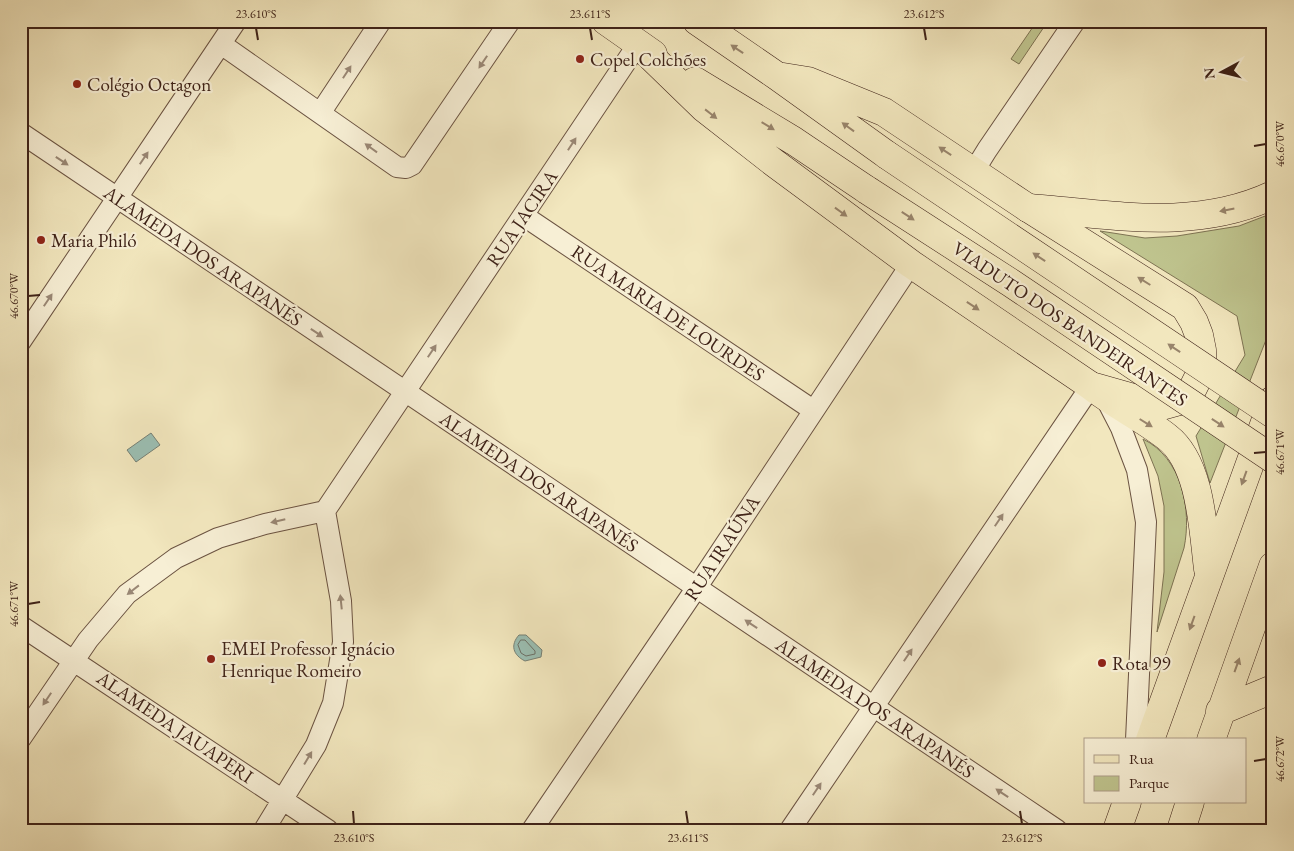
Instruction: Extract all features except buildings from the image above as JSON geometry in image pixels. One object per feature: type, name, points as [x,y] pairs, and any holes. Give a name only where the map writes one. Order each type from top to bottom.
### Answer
[{"type":"main road","points":[[606,21],[638,44],[704,108],[773,162],[911,264],[1169,438],[1180,451],[1192,474],[1198,498],[1209,577]]},
{"type":"main road","name":"VIADUTO DOS BANDEIRANTES","points":[[697,21],[887,155],[1273,414]]},
{"type":"main road","name":"VIADUTO DOS BANDEIRANTES","points":[[638,44],[724,100],[794,141],[1011,283],[1273,459]]},
{"type":"main road","points":[[777,76],[808,81],[884,112],[1028,208],[1185,307],[1196,329],[1202,350],[1203,368],[1192,390],[1182,400],[1158,405],[1098,391]]},
{"type":"main road","points":[[1028,208],[1160,219],[1202,215],[1238,208],[1273,195]]},
{"type":"main road","points":[[1151,738],[1273,400]]},
{"type":"main road","points":[[1212,738],[1273,566]]},
{"type":"main road","points":[[1220,711],[1273,689]]},
{"type":"main road","points":[[1117,830],[1126,804]]},
{"type":"street","points":[[21,341],[236,21]]},
{"type":"street","points":[[321,112],[381,21]]},
{"type":"street","points":[[221,44],[321,112],[397,167],[406,168],[412,165],[510,21]]},
{"type":"street","points":[[974,171],[1074,21]]},
{"type":"street","name":"RUA JACIRA","points":[[325,511],[638,44]]},
{"type":"street","name":"ALAMEDA DOS ARAPANÉS","points":[[21,134],[1056,830]]},
{"type":"street","name":"RUA MARIA DE LOURDES","points":[[524,216],[813,410]]},
{"type":"street","name":"RUA IRAÚNA","points":[[532,830],[697,587],[911,264]]},
{"type":"street","points":[[790,830],[873,707],[1098,391],[1121,428],[1137,470],[1146,522],[1136,738]]},
{"type":"street","points":[[21,738],[88,640],[127,594],[176,558],[218,538],[265,524],[325,511],[341,601],[343,642],[333,703],[316,745],[264,830]]},
{"type":"street","name":"ALAMEDA JAUAPERI","points":[[21,626],[328,830]]},
{"type":"green space","points":[[1037,21],[1048,21],[1019,64],[1011,59]]},
{"type":"green space","points":[[1273,213],[1273,322],[1210,483],[1196,436],[1245,355],[1237,316],[1100,231],[1145,238],[1177,236],[1239,226]]},
{"type":"green space","points":[[1143,439],[1167,459],[1181,486],[1185,502],[1186,533],[1184,548],[1157,632],[1164,572],[1164,506],[1158,476]]},
{"type":"water","points":[[151,433],[160,445],[136,462],[127,450]]},
{"type":"water","points":[[519,635],[526,635],[542,650],[541,657],[525,661],[515,653],[514,642]]},
{"type":"place","name":"Copel Colchões","points":[[580,59]]},
{"type":"place","name":"Colégio Octagon","points":[[77,84]]},
{"type":"place","name":"Maria Philó","points":[[41,240]]},
{"type":"place","name":"EMEI Professor Ignácio Henrique Romeiro","points":[[211,659]]},
{"type":"place","name":"Rota 99","points":[[1102,663]]}]
